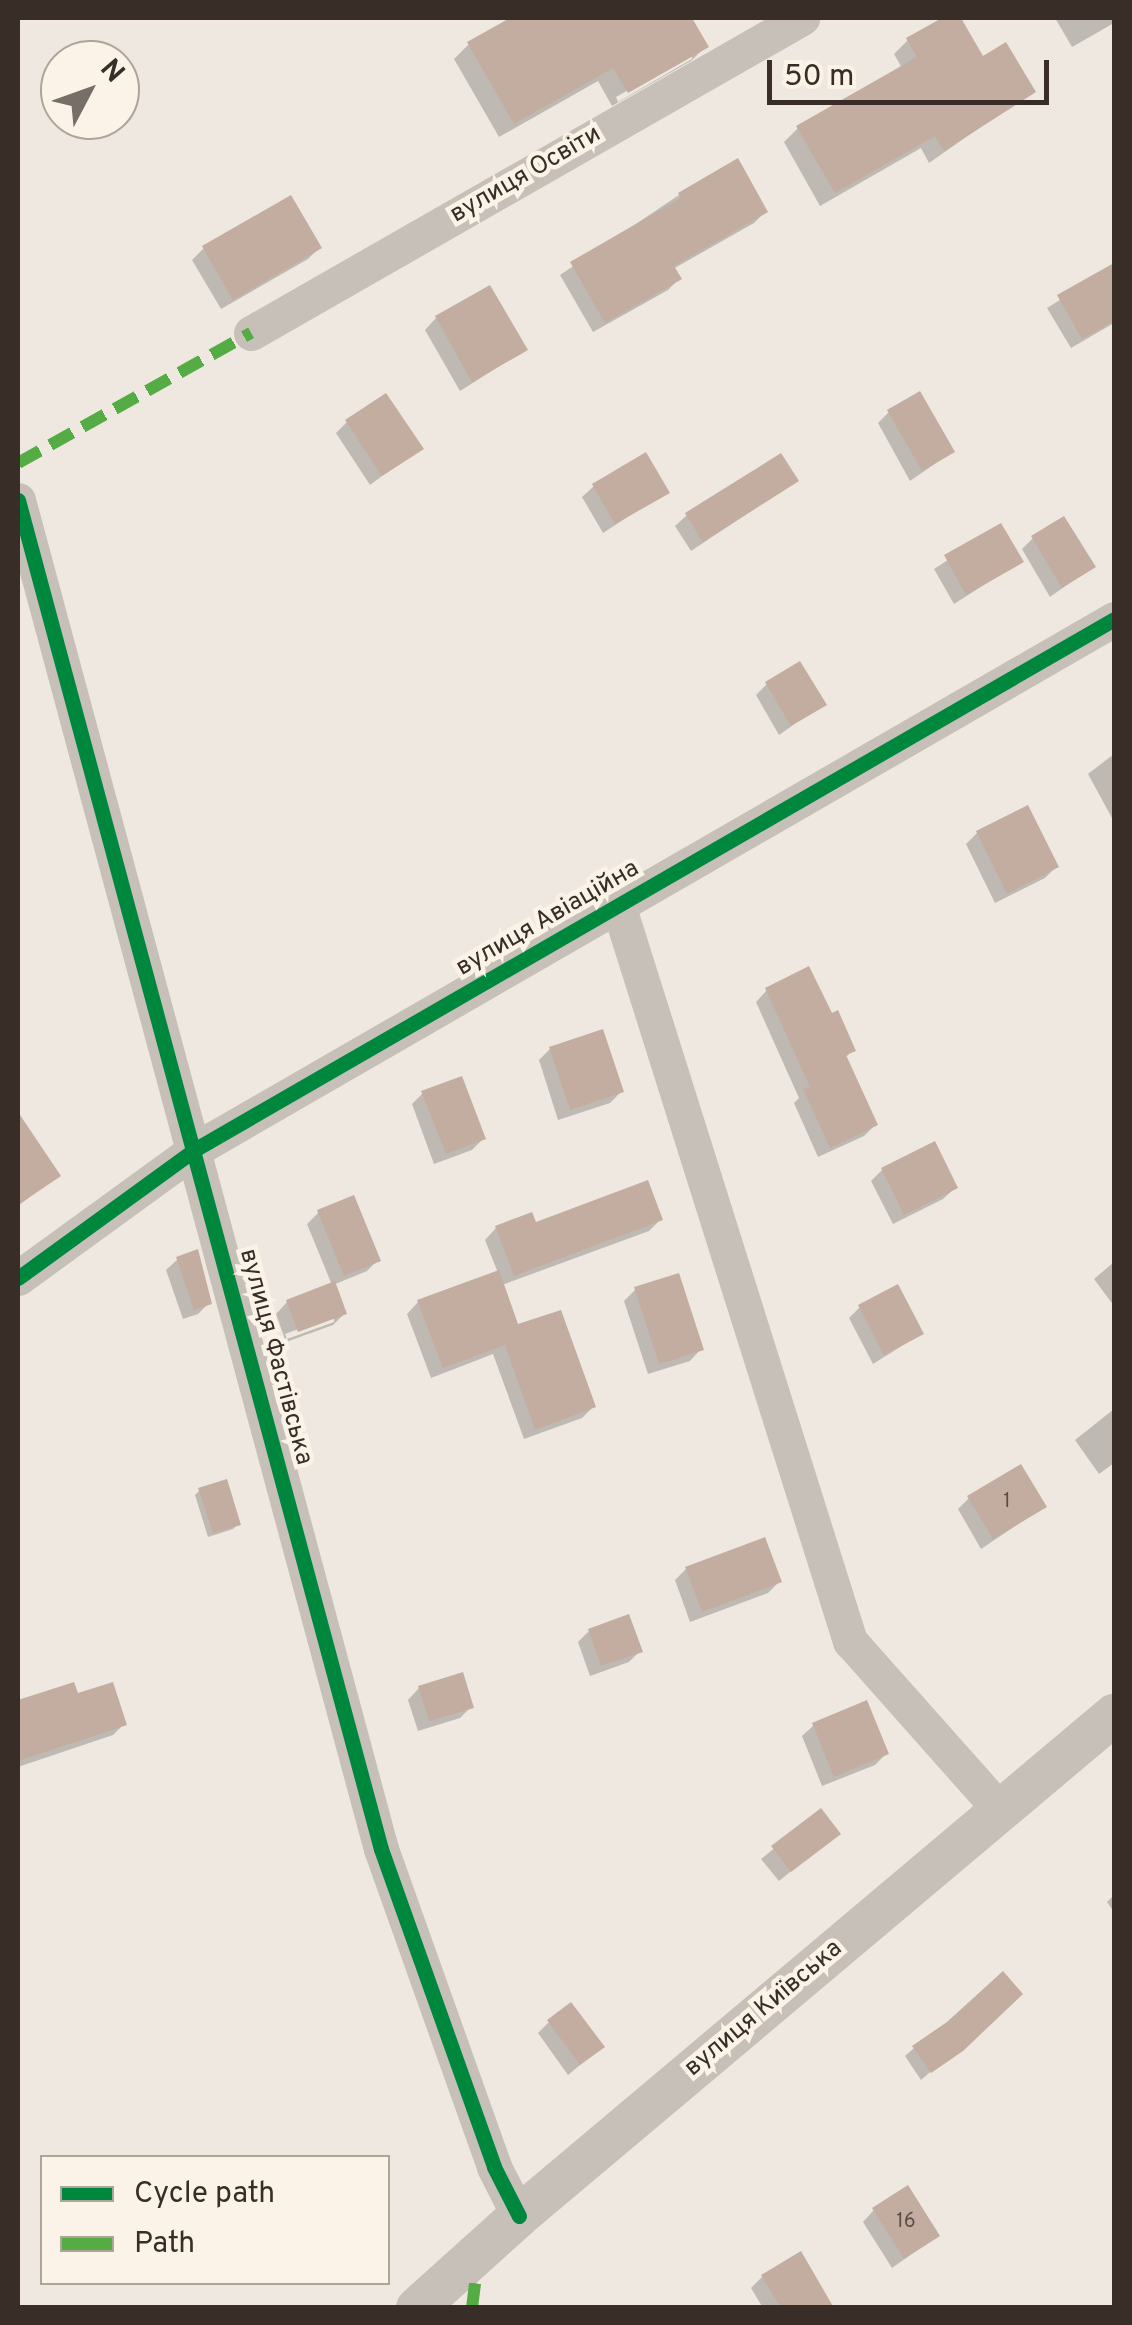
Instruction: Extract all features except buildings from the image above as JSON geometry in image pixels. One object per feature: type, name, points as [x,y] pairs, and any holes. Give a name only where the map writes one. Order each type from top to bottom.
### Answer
[{"type":"street","name":"вулиця Освіти","points":[[251,333],[802,18]]},
{"type":"street","name":"вулиця Фастівська","points":[[18,500],[381,1849],[494,2167],[519,2216]]},
{"type":"street","name":"вулиця Авіаційна","points":[[18,1278],[194,1150],[1114,619]]},
{"type":"street","name":"вулиця Авіаційна","points":[[619,908],[850,1641],[1000,1810]]},
{"type":"street","name":"вулиця Київська","points":[[423,2306],[519,2216],[1114,1714]]},
{"type":"marked path","points":[[18,463],[251,333]]},
{"type":"marked path","points":[[472,2308],[475,2283]]},
{"type":"cycle path","points":[[18,500],[381,1849],[494,2167],[519,2216]]},
{"type":"cycle path","points":[[18,1278],[194,1150],[1114,619]]}]
